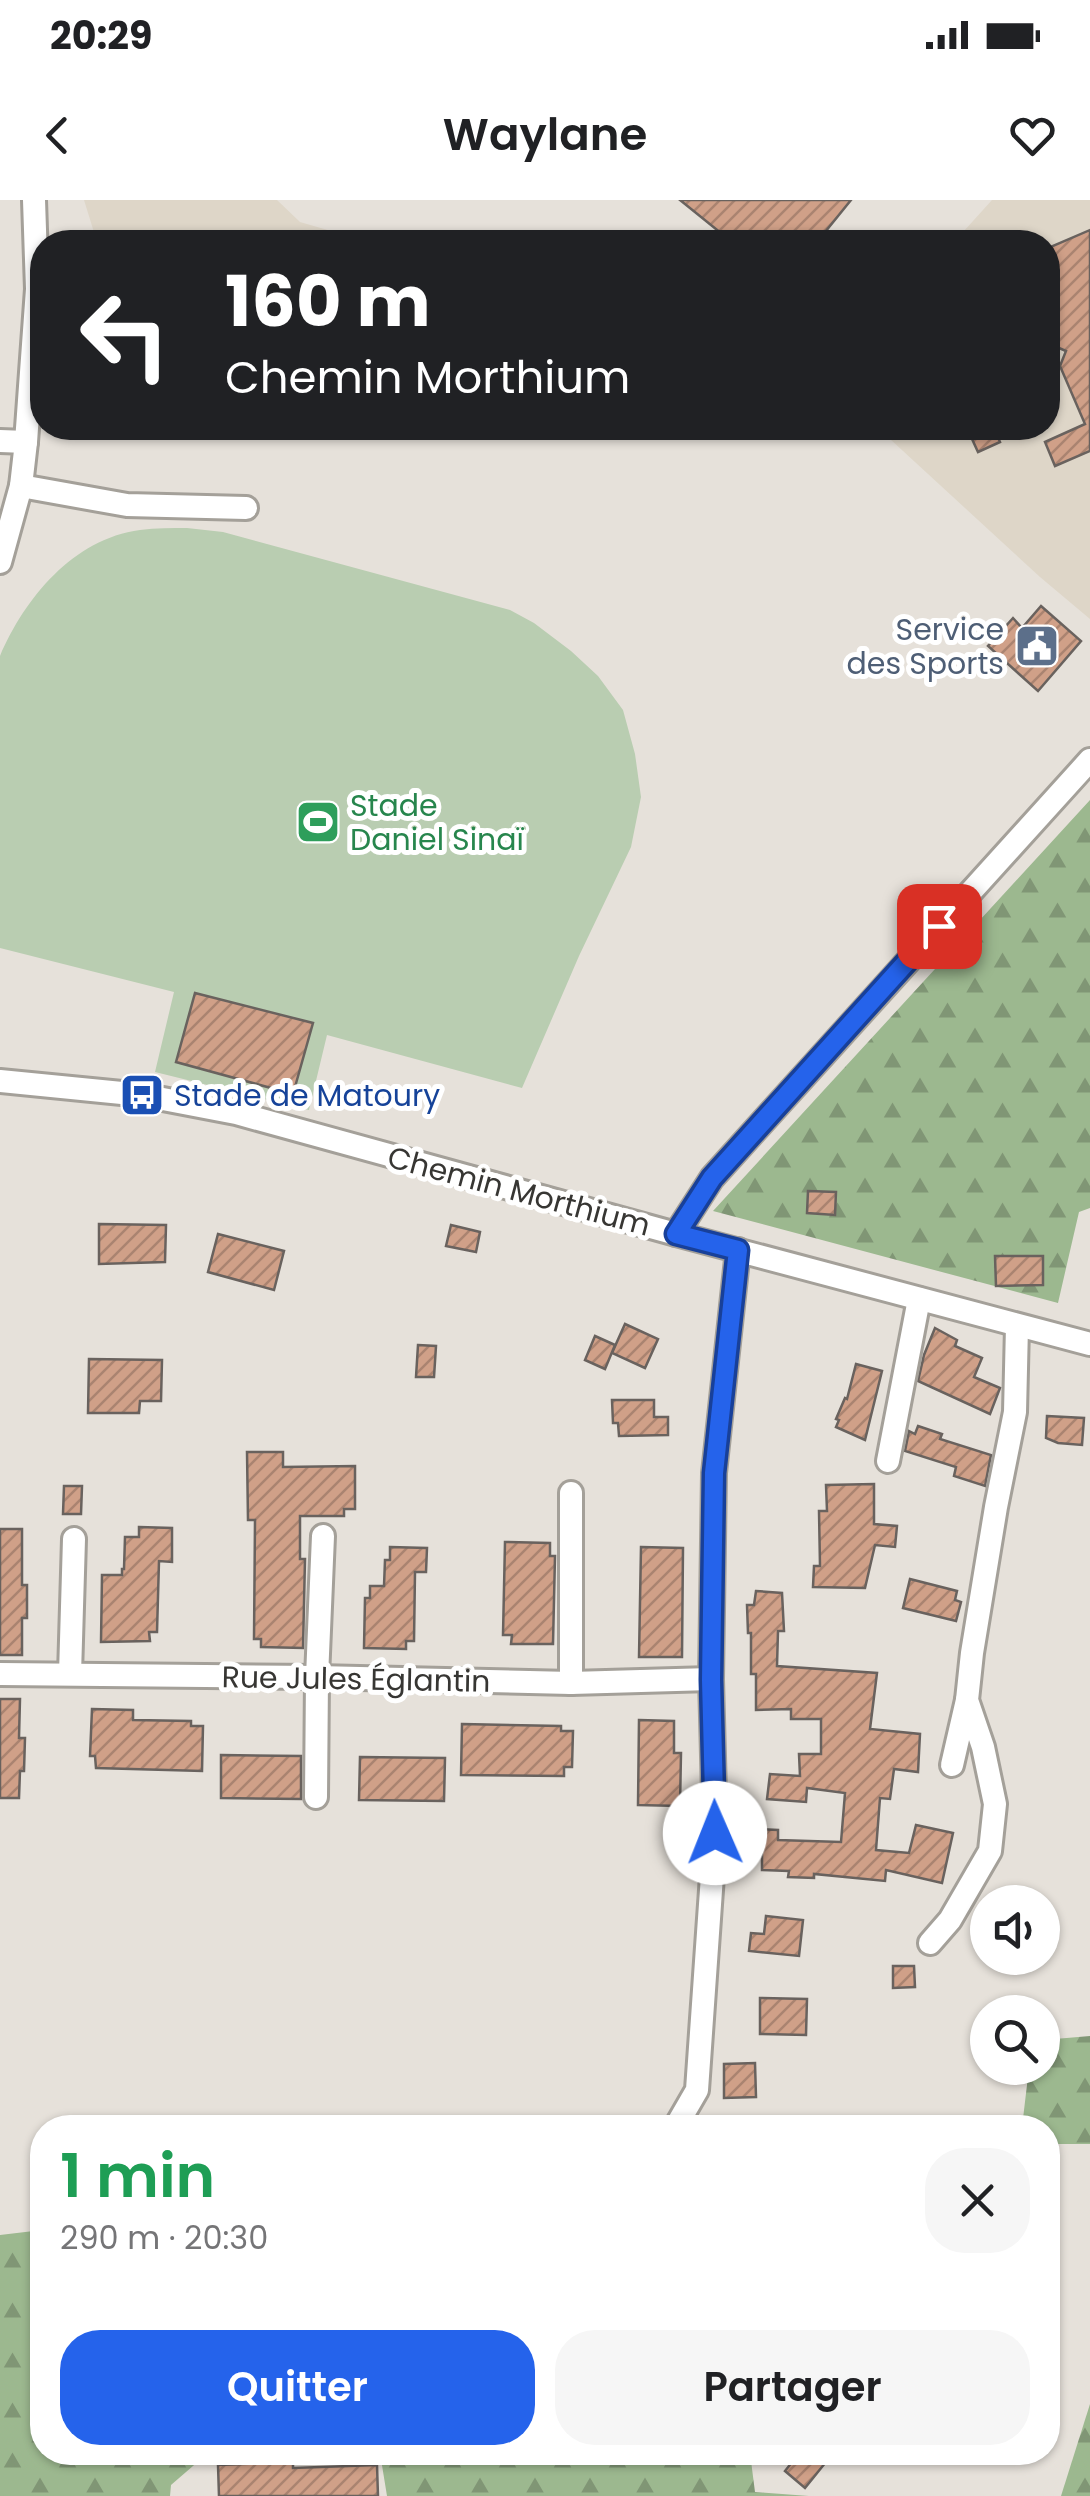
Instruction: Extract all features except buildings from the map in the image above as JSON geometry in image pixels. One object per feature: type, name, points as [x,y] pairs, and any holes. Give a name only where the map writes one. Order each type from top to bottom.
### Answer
[{"type":"street","points":[[34,200],[35,230]]},
{"type":"street","points":[[0,562],[21,486],[30,386]]},
{"type":"street","points":[[0,441],[26,442]]},
{"type":"street","points":[[21,486],[127,505],[246,508]]},
{"type":"street","points":[[676,1234],[712,1178],[1090,760]]},
{"type":"street","name":"Chemin Morthium","points":[[0,1081],[142,1095],[236,1113],[1090,1344]]},
{"type":"street","points":[[683,2115],[697,2090],[715,1833],[711,1680],[714,1473],[738,1250]]},
{"type":"street","points":[[888,1461],[919,1299]]},
{"type":"street","points":[[952,1765],[967,1700],[996,1506],[1015,1412],[1018,1326]]},
{"type":"street","points":[[571,1493],[571,1683]]},
{"type":"street","points":[[316,1797],[323,1536]]},
{"type":"street","points":[[70,1674],[74,1539]]},
{"type":"street","name":"Rue Jules Églantin","points":[[0,1674],[571,1683],[711,1680]]},
{"type":"street","points":[[930,1943],[950,1920],[990,1851],[995,1804],[983,1746],[967,1700]]},
{"type":"shaded area","points":[[84,200],[277,200],[300,222],[328,230],[93,230]]},
{"type":"shaded area","points":[[992,200],[1090,200],[1090,619],[891,440],[1060,440],[1060,230],[965,230]]},
{"type":"green space","name":"Stade Daniel Sinaï","points":[[146,529],[223,532],[510,610],[571,651],[598,676],[623,710],[641,797],[631,847],[522,1088],[327,1035],[309,1110],[155,1072],[174,992],[0,948],[0,656],[38,593],[54,575],[93,545]]},
{"type":"green space","points":[[1090,800],[1090,1208],[1079,1212],[1058,1303],[713,1211]]},
{"type":"green space","points":[[1090,2036],[1090,2144],[1060,2144],[1060,2115],[1023,2115],[1027,2085],[1060,2085],[1060,2039]]},
{"type":"green space","points":[[30,2231],[30,2465],[194,2465],[171,2485],[170,2496],[0,2496],[0,2235]]},
{"type":"green space","points":[[1090,2404],[1090,2496],[1061,2496]]},
{"type":"green space","points":[[382,2465],[752,2465],[755,2492],[809,2496],[387,2496]]},
{"type":"place","name":"Service des Sports","points":[[1037,646]]},
{"type":"place","name":"Stade Daniel Sinaï","points":[[318,822]]},
{"type":"place","name":"Stade de Matoury","points":[[142,1095]]},
{"type":"route","points":[[715,1833],[711,1680],[714,1473],[738,1250],[676,1234],[712,1178],[939,926]]}]
